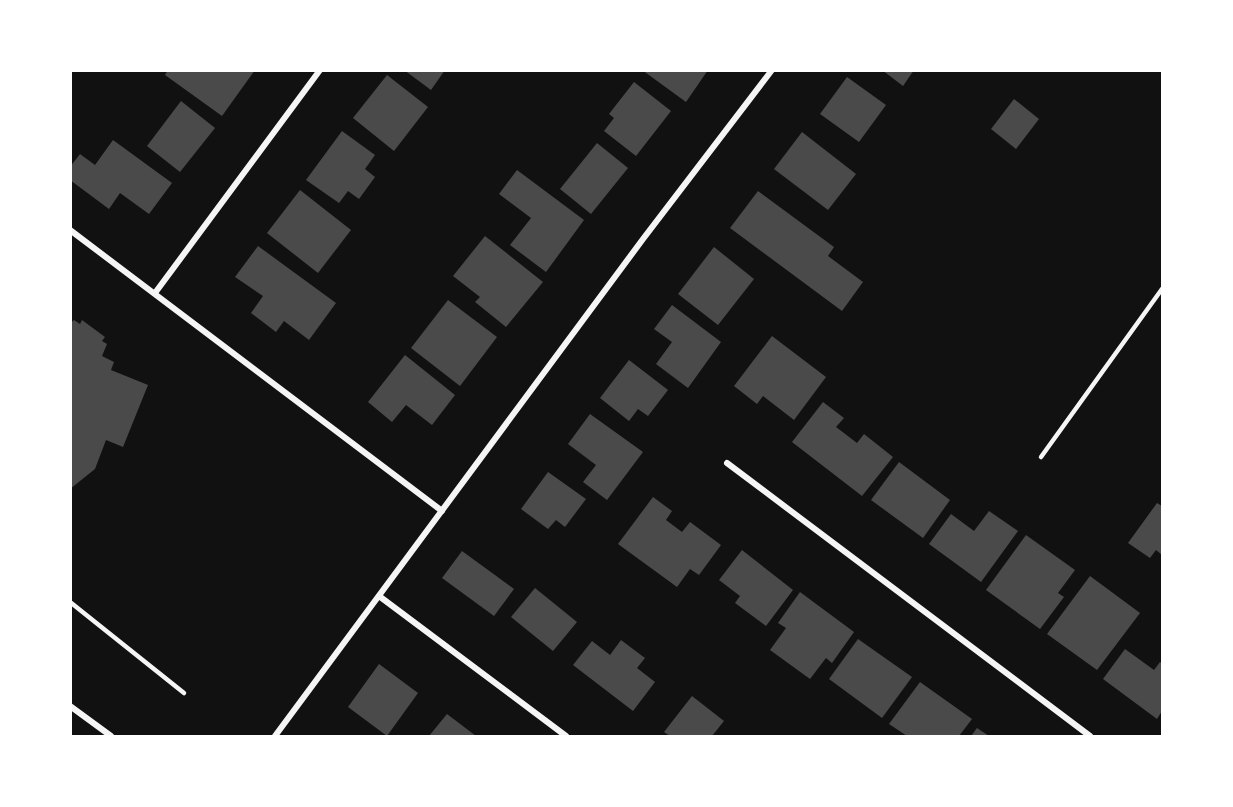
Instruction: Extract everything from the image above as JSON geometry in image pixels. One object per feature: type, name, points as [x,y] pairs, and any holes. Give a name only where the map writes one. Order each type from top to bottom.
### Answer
[{"type":"street","points":[[155,293],[320,70]]},
{"type":"street","points":[[275,736],[772,70]]},
{"type":"street","points":[[70,230],[442,512]]},
{"type":"street","points":[[727,463],[1090,736]]},
{"type":"street","points":[[379,596],[566,736]]},
{"type":"street","points":[[70,706],[111,736]]},
{"type":"lane","points":[[1041,457],[1162,289]]},
{"type":"lane","points":[[70,602],[184,693]]},
{"type":"building","points":[[168,70],[255,70],[222,116],[165,75]]},
{"type":"building","points":[[404,70],[445,70],[431,90]]},
{"type":"building","points":[[642,70],[708,70],[686,102]]},
{"type":"building","points":[[882,70],[914,70],[903,86]]},
{"type":"building","points":[[387,75],[428,107],[394,151],[353,118]]},
{"type":"building","points":[[847,77],[886,105],[859,142],[820,114]]},
{"type":"building","points":[[634,82],[671,111],[636,156],[604,131],[614,118],[609,114]]},
{"type":"building","points":[[1014,99],[1039,119],[1016,149],[991,129]]},
{"type":"building","points":[[181,101],[215,128],[180,172],[147,146]]},
{"type":"building","points":[[342,131],[375,155],[365,169],[375,177],[359,199],[348,191],[339,203],[306,180]]},
{"type":"building","points":[[802,132],[856,174],[828,210],[774,169]]},
{"type":"building","points":[[113,140],[172,183],[149,214],[120,193],[109,209],[70,180],[70,167],[80,154],[95,165]]},
{"type":"building","points":[[597,143],[628,168],[591,214],[560,189]]},
{"type":"building","points":[[517,170],[584,220],[546,272],[510,245],[531,218],[499,194]]},
{"type":"building","points":[[300,190],[351,230],[318,273],[267,233]]},
{"type":"building","points":[[758,191],[834,247],[828,256],[863,282],[842,311],[730,228]]},
{"type":"building","points":[[485,236],[543,282],[506,327],[475,302],[480,297],[453,276]]},
{"type":"building","points":[[258,246],[336,303],[309,340],[284,321],[276,332],[251,313],[263,296],[235,277]]},
{"type":"building","points":[[714,247],[754,279],[718,325],[678,294]]},
{"type":"building","points":[[448,300],[497,337],[460,386],[411,348]]},
{"type":"building","points":[[672,305],[721,342],[688,388],[656,364],[672,342],[654,329]]},
{"type":"building","points":[[74,320],[80,324],[82,320],[105,337],[102,341],[107,344],[102,356],[114,362],[111,370],[148,385],[123,447],[106,440],[95,469],[70,489],[70,323]]},
{"type":"building","points":[[772,336],[826,377],[794,420],[763,396],[757,404],[734,386]]},
{"type":"building","points":[[405,355],[455,395],[432,425],[406,405],[392,422],[368,402]]},
{"type":"building","points":[[629,360],[668,390],[648,416],[638,409],[629,421],[600,398]]},
{"type":"building","points":[[823,402],[844,418],[836,427],[857,443],[864,434],[893,457],[862,496],[792,442]]},
{"type":"building","points":[[590,414],[643,452],[607,500],[583,482],[596,465],[568,444]]},
{"type":"building","points":[[899,462],[950,500],[923,538],[871,500]]},
{"type":"building","points":[[548,472],[586,499],[565,527],[556,520],[548,529],[521,509]]},
{"type":"building","points":[[653,497],[672,511],[666,520],[682,532],[690,522],[721,545],[699,575],[690,569],[677,587],[618,544]]},
{"type":"building","points":[[1157,503],[1162,506],[1162,555],[1156,550],[1150,558],[1128,543]]},
{"type":"building","points":[[989,511],[1018,531],[981,582],[929,544],[951,514],[974,531]]},
{"type":"building","points":[[1026,535],[1075,570],[1058,593],[1064,597],[1040,629],[986,590]]},
{"type":"building","points":[[742,550],[793,590],[766,626],[735,603],[740,596],[719,580]]},
{"type":"building","points":[[462,551],[514,589],[494,616],[442,578]]},
{"type":"building","points":[[1090,576],[1140,613],[1097,670],[1047,634]]},
{"type":"building","points":[[535,588],[577,622],[553,651],[511,617]]},
{"type":"building","points":[[800,592],[854,632],[832,663],[826,658],[810,679],[770,650],[786,628],[778,623]]},
{"type":"building","points":[[858,639],[912,677],[882,718],[829,679]]},
{"type":"building","points":[[621,640],[645,658],[637,668],[655,682],[633,711],[573,665],[592,641],[610,655]]},
{"type":"building","points":[[1125,649],[1154,670],[1160,662],[1162,664],[1162,711],[1157,719],[1103,679]]},
{"type":"building","points":[[379,664],[418,693],[387,736],[348,707]]},
{"type":"building","points":[[920,682],[972,719],[959,736],[907,736],[889,724]]},
{"type":"building","points":[[692,696],[724,721],[712,736],[670,736],[664,732]]},
{"type":"building","points":[[447,714],[476,736],[429,736]]},
{"type":"building","points":[[977,728],[989,736],[971,736]]}]
